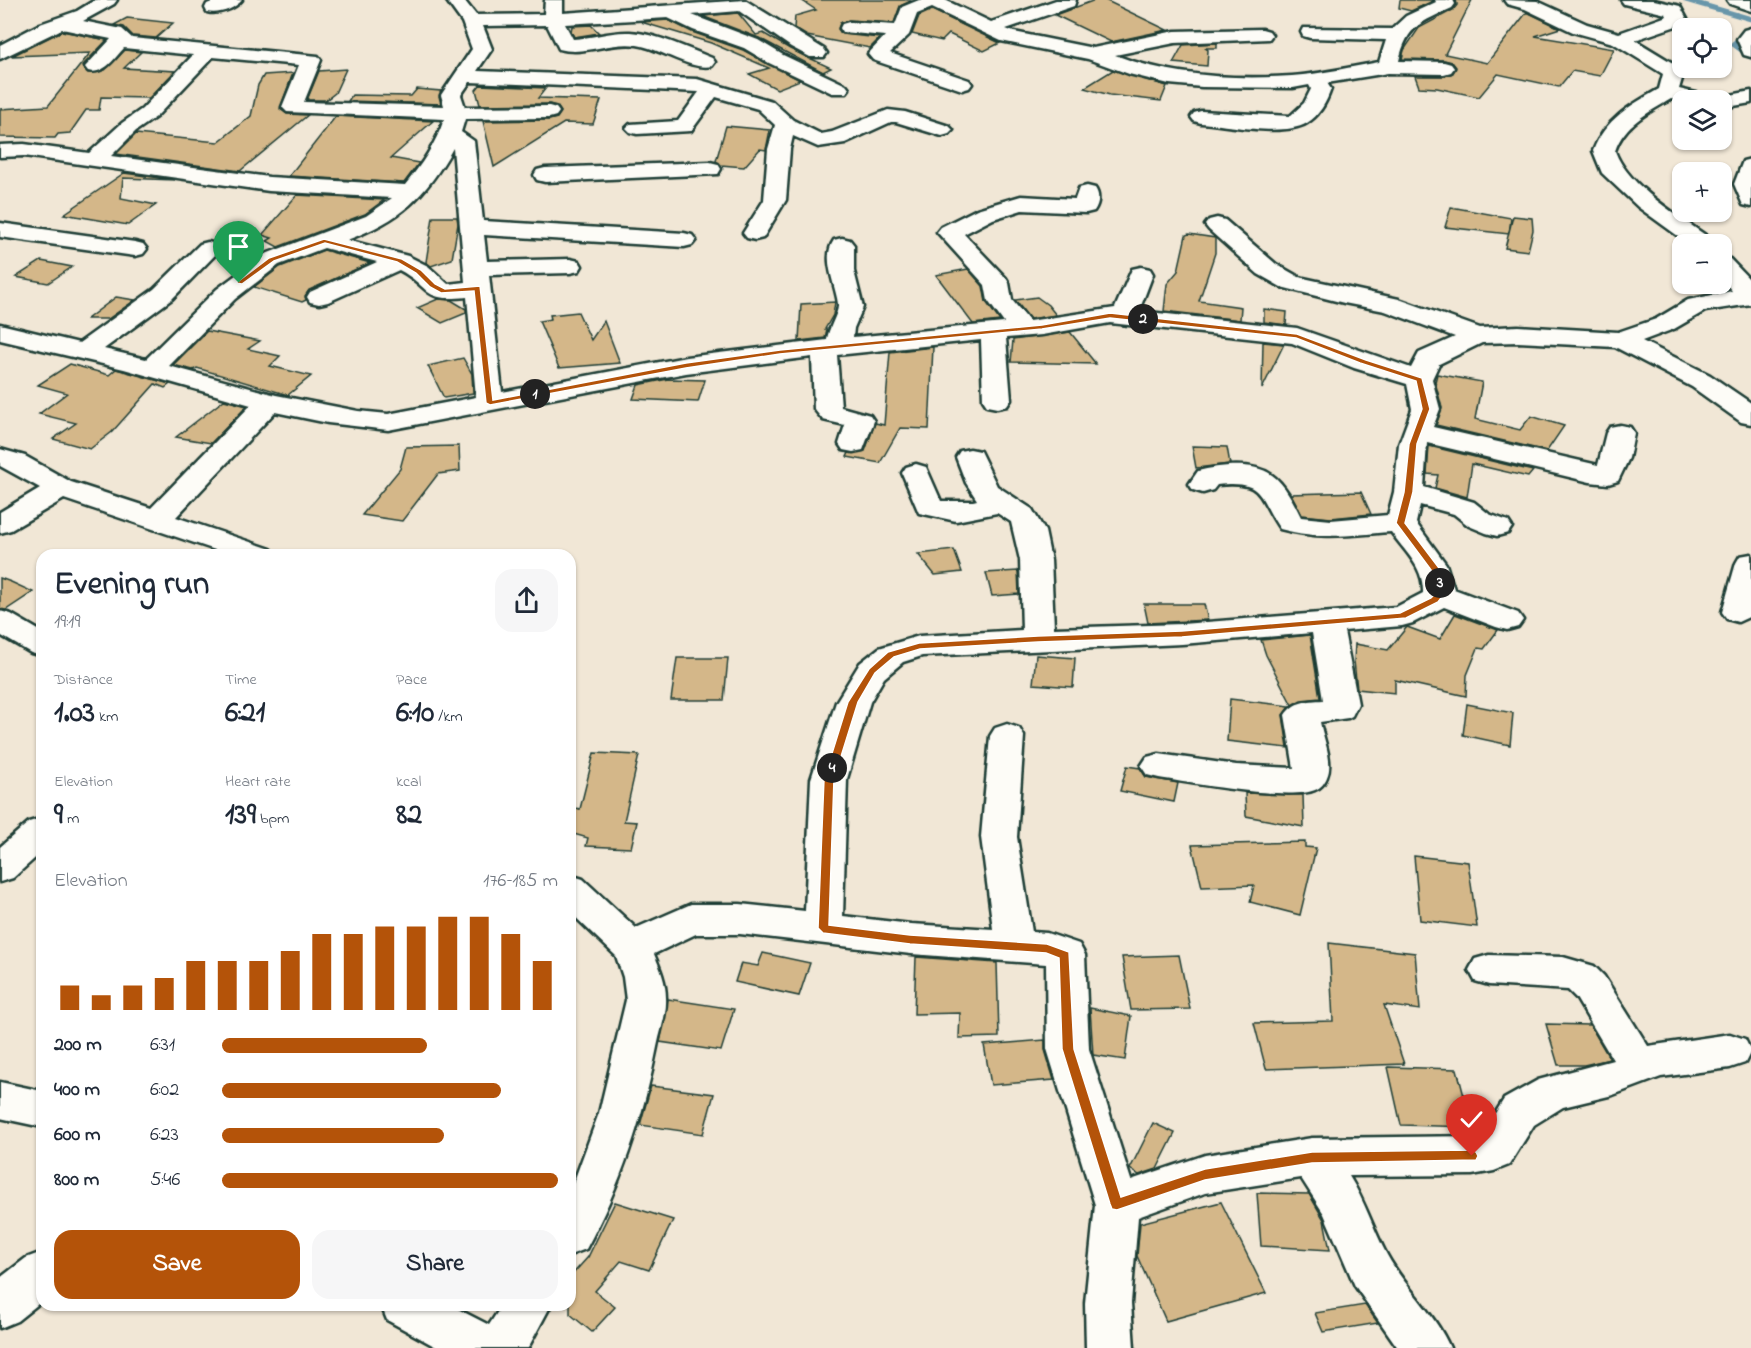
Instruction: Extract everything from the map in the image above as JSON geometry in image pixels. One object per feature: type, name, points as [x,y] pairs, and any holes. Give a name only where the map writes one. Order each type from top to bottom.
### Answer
[{"type":"street","points":[[0,53],[61,23],[84,15],[108,0]]},
{"type":"street","points":[[214,8],[233,0]]},
{"type":"street","points":[[455,0],[471,21],[482,49],[452,95],[453,124],[463,141],[490,403]]},
{"type":"street","points":[[1388,67],[1393,40],[1406,23],[1446,4],[1444,0]]},
{"type":"street","points":[[1513,0],[1532,5],[1580,28],[1620,39],[1674,72],[1668,92],[1631,114],[1610,135],[1604,151],[1610,168],[1646,202],[1689,234]]},
{"type":"street","points":[[1620,39],[1678,19],[1673,10],[1630,0]]},
{"type":"street","points":[[1736,0],[1751,5]]},
{"type":"street","points":[[986,89],[962,84],[879,54],[902,31],[909,11],[934,1],[1008,37],[1093,54],[1136,70],[1169,78],[1259,82],[1316,80],[1388,67],[1444,68]]},
{"type":"street","points":[[671,12],[743,2],[798,43],[817,53]]},
{"type":"street","points":[[990,28],[1068,2]]},
{"type":"street","points":[[471,21],[554,9],[650,6],[751,44],[776,59],[838,88]]},
{"type":"street","points":[[554,9],[566,45],[632,38],[705,62]]},
{"type":"street","points":[[61,23],[116,33],[127,43],[311,60],[292,107],[294,108],[453,124],[549,112]]},
{"type":"street","points":[[849,28],[899,32]]},
{"type":"street","points":[[1310,32],[1396,35]]},
{"type":"street","points":[[1751,34],[1747,39],[1751,51]]},
{"type":"street","points":[[1093,54],[1175,37],[1262,35]]},
{"type":"street","points":[[95,67],[123,38]]},
{"type":"street","points":[[94,159],[129,127],[149,113],[209,50]]},
{"type":"street","points":[[962,84],[966,61]]},
{"type":"street","points":[[464,76],[575,82],[620,81],[712,88],[765,105],[786,124],[812,140],[846,143],[888,116],[898,116],[942,130]]},
{"type":"street","points":[[1201,117],[1283,123],[1297,121],[1318,99],[1321,89],[1316,80]]},
{"type":"street","points":[[637,128],[684,127],[712,88]]},
{"type":"street","points":[[1668,92],[1672,93]]},
{"type":"street","points":[[1732,100],[1751,97]]},
{"type":"street","points":[[151,369],[239,283],[272,260],[375,221],[411,192],[431,167],[453,124]]},
{"type":"street","points":[[755,233],[775,200],[779,149],[786,124]]},
{"type":"street","points":[[0,151],[24,150],[269,184],[411,192]]},
{"type":"street","points":[[1751,166],[1745,184],[1751,200]]},
{"type":"street","points":[[545,175],[710,169]]},
{"type":"street","points":[[1022,329],[1000,301],[997,283],[949,232],[985,214],[1022,203],[1086,206],[1087,193]]},
{"type":"street","points":[[1217,225],[1267,269],[1290,282],[1344,296],[1390,304],[1477,336]]},
{"type":"street","points":[[472,226],[684,240]]},
{"type":"street","points":[[0,230],[135,249]]},
{"type":"street","points":[[324,241],[400,261],[419,271],[432,285],[444,292],[476,278],[570,266]]},
{"type":"street","points":[[842,245],[842,271],[851,307],[832,348],[828,409],[833,414],[860,421],[853,444]]},
{"type":"street","points":[[83,352],[163,294],[208,249]]},
{"type":"street","points":[[320,297],[400,261]]},
{"type":"street","points":[[1124,317],[1141,274]]},
{"type":"street","points":[[1732,276],[1751,295]]},
{"type":"street","points":[[823,928],[829,779],[853,702],[872,671],[891,655],[919,646],[1182,634],[1402,616],[1434,600],[1439,594],[1440,579],[1401,523],[1408,492],[1411,455],[1426,409],[1419,379],[1428,359],[1477,336],[1518,334],[1620,340],[1665,324],[1697,305],[1751,295]]},
{"type":"street","points":[[0,332],[151,369],[268,403],[352,421],[388,423],[686,365],[780,352],[1022,329],[1110,315],[1297,336],[1363,362],[1419,379]]},
{"type":"street","points":[[993,332],[998,400]]},
{"type":"street","points":[[1620,340],[1701,381],[1751,416]]},
{"type":"street","points":[[155,521],[268,403]]},
{"type":"street","points":[[1417,432],[1590,473],[1608,475],[1615,458],[1620,434]]},
{"type":"street","points":[[0,457],[15,462],[61,488],[241,549]]},
{"type":"street","points":[[970,457],[985,492],[999,503],[1017,511],[1026,521],[1034,540],[1038,639]]},
{"type":"street","points":[[916,473],[929,507],[943,513],[964,512],[999,503]]},
{"type":"street","points":[[1203,484],[1208,477],[1257,477],[1272,489],[1290,524],[1305,528],[1322,531],[1369,524],[1401,523]]},
{"type":"street","points":[[0,524],[61,488]]},
{"type":"street","points":[[1408,492],[1464,508],[1479,520],[1497,527]]},
{"type":"street","points":[[1738,612],[1751,563]]},
{"type":"street","points":[[1439,594],[1507,620]]},
{"type":"street","points":[[0,621],[36,642]]},
{"type":"street","points":[[1159,766],[1236,777],[1305,781],[1310,776],[1312,768],[1302,715],[1308,712],[1340,708],[1340,694],[1326,622]]},
{"type":"street","points":[[1007,736],[999,837],[1015,946]]},
{"type":"street","points":[[0,868],[36,836]]},
{"type":"street","points":[[576,895],[632,947],[642,969],[647,997],[628,1091],[605,1158],[576,1226]]},
{"type":"street","points":[[632,947],[691,919],[702,918],[740,919],[910,939],[1047,948],[1065,955],[1068,1049],[1117,1204],[1108,1303],[1110,1348]]},
{"type":"street","points":[[1489,970],[1563,973],[1580,977],[1590,987],[1639,1067]]},
{"type":"street","points":[[1117,1204],[1205,1174],[1312,1157],[1472,1156],[1494,1152],[1520,1112],[1553,1092],[1613,1078],[1657,1060],[1730,1051]]},
{"type":"street","points":[[0,1100],[36,1107]]},
{"type":"street","points":[[1312,1157],[1342,1203],[1371,1271],[1426,1348]]},
{"type":"street","points":[[0,1306],[36,1278]]},
{"type":"street","points":[[415,1311],[485,1348]]},
{"type":"street","points":[[501,1348],[524,1311]]},
{"type":"building","points":[[801,0],[911,1],[900,6],[894,23],[849,20],[840,23],[838,29],[842,34],[880,38],[870,48],[807,36],[794,28],[795,16],[816,10]]},
{"type":"building","points":[[1095,0],[1105,0],[1167,30],[1111,42],[1055,15]]},
{"type":"building","points":[[1400,0],[1433,1],[1411,11],[1399,8]]},
{"type":"building","points":[[1456,0],[1472,0],[1445,54],[1487,63],[1527,12],[1560,28],[1535,36],[1614,49],[1600,76],[1572,71],[1559,87],[1498,74],[1479,97],[1437,88],[1419,87],[1415,76],[1445,76],[1453,73],[1456,67],[1452,62],[1444,60],[1402,59],[1404,50],[1419,28],[1453,10],[1457,5]]},
{"type":"building","points":[[932,10],[1000,43],[984,51],[949,34],[942,41],[912,34],[919,16]]},
{"type":"building","points":[[738,13],[756,35],[763,33],[790,49],[831,68],[823,72],[759,38],[702,16]]},
{"type":"building","points":[[127,18],[173,23],[156,38],[133,36],[124,27],[114,25]]},
{"type":"building","points":[[668,20],[692,32],[743,50],[800,80],[777,89],[749,74],[769,68],[711,43],[641,22]]},
{"type":"building","points":[[591,25],[599,33],[574,37],[571,31],[572,26]]},
{"type":"building","points":[[62,31],[107,40],[83,65],[88,73],[105,70],[125,50],[141,52],[124,68],[175,71],[149,98],[101,97],[99,110],[86,110],[70,133],[58,134],[55,138],[0,137],[0,109],[48,106],[90,53],[12,56]]},
{"type":"building","points":[[1217,43],[1217,48],[1205,48],[1208,50],[1207,66],[1173,63],[1183,45]]},
{"type":"building","points":[[346,69],[335,93],[326,100],[307,100],[319,71]]},
{"type":"building","points":[[1113,70],[1167,86],[1161,101],[1110,95],[1084,88]]},
{"type":"building","points":[[293,73],[280,109],[287,114],[308,115],[240,171],[116,154],[136,134],[218,142],[251,116],[258,85],[264,75]]},
{"type":"building","points":[[480,85],[546,88],[538,98],[601,100],[593,124],[564,123],[494,167],[483,121],[549,120],[557,118],[561,112],[557,106],[549,104],[480,105],[476,90]]},
{"type":"building","points":[[417,89],[441,91],[439,96],[441,104],[348,101],[352,95],[411,96]]},
{"type":"building","points":[[336,116],[433,121],[391,158],[419,163],[404,183],[289,176]]},
{"type":"building","points":[[726,126],[770,130],[766,150],[760,149],[744,167],[721,165],[716,161]]},
{"type":"building","points":[[124,173],[175,180],[123,178],[121,198],[156,205],[128,225],[64,214]]},
{"type":"building","points":[[297,195],[384,200],[365,214],[278,247],[267,241],[272,238],[262,235]]},
{"type":"building","points":[[1451,207],[1511,218],[1509,234],[1445,227]]},
{"type":"building","points":[[1513,216],[1532,218],[1533,230],[1528,251],[1505,248]]},
{"type":"building","points":[[433,217],[457,217],[458,224],[452,259],[431,266],[426,262]]},
{"type":"building","points":[[1186,235],[1215,238],[1215,253],[1199,301],[1241,307],[1240,320],[1164,311],[1167,284],[1178,271]]},
{"type":"building","points":[[324,250],[370,263],[309,290],[305,296],[306,300],[302,302],[254,287],[280,267]]},
{"type":"building","points":[[41,261],[72,267],[48,283],[16,277]]},
{"type":"building","points":[[968,269],[983,286],[986,302],[1000,321],[973,324],[936,275]]},
{"type":"building","points":[[116,297],[135,300],[108,319],[87,319]]},
{"type":"building","points":[[1037,297],[1056,315],[1030,319],[1015,300]]},
{"type":"building","points":[[438,299],[451,300],[466,309],[466,313],[442,323],[417,308]]},
{"type":"building","points":[[835,302],[833,315],[825,329],[827,329],[825,338],[799,341],[801,304]]},
{"type":"building","points":[[1264,309],[1287,312],[1286,325],[1264,322]]},
{"type":"building","points":[[578,312],[591,340],[604,321],[620,363],[559,368],[539,321],[551,319],[550,315]]},
{"type":"building","points":[[207,331],[260,341],[248,349],[280,356],[270,366],[311,376],[288,395],[197,368],[193,370],[173,365]]},
{"type":"building","points":[[1070,332],[1096,364],[1011,362],[1013,340]]},
{"type":"building","points":[[1263,342],[1284,344],[1262,389]]},
{"type":"building","points":[[933,347],[929,429],[900,428],[880,463],[847,457],[849,453],[865,451],[875,423],[884,425],[890,352]]},
{"type":"building","points":[[463,358],[472,374],[473,393],[444,398],[428,366]]},
{"type":"building","points":[[70,364],[109,375],[116,369],[170,384],[165,388],[155,384],[112,432],[90,449],[53,439],[76,423],[39,414],[67,393],[38,385]]},
{"type":"building","points":[[1437,374],[1482,382],[1475,419],[1520,430],[1531,416],[1564,426],[1547,451],[1436,425],[1442,408],[1435,382]]},
{"type":"building","points":[[668,379],[705,380],[698,402],[633,399],[638,385]]},
{"type":"building","points":[[224,400],[247,406],[211,443],[176,437]]},
{"type":"building","points":[[459,446],[460,471],[438,474],[402,521],[362,515],[400,469],[406,447]]},
{"type":"building","points":[[1192,446],[1227,447],[1230,464],[1196,468]]},
{"type":"building","points":[[1429,446],[1533,471],[1528,477],[1472,464],[1467,497],[1435,488],[1438,475],[1427,474]]},
{"type":"building","points":[[1361,492],[1371,514],[1331,518],[1302,515],[1291,494]]},
{"type":"building","points":[[954,550],[962,572],[935,575],[918,554]]},
{"type":"building","points":[[1018,571],[1019,594],[992,596],[986,573]]},
{"type":"building","points":[[0,578],[33,592],[6,610],[0,609]]},
{"type":"building","points":[[1144,604],[1204,604],[1208,620],[1148,623]]},
{"type":"building","points":[[1455,614],[1498,630],[1484,649],[1478,648],[1467,675],[1466,696],[1395,680],[1395,693],[1357,689],[1355,644],[1388,650],[1407,627],[1440,639]]},
{"type":"building","points":[[1310,635],[1320,698],[1301,700],[1292,705],[1266,655],[1261,640]]},
{"type":"building","points":[[1036,655],[1075,658],[1073,687],[1033,684]]},
{"type":"building","points":[[677,658],[728,658],[724,700],[671,700]]},
{"type":"building","points":[[1230,699],[1290,706],[1283,715],[1288,748],[1227,741]]},
{"type":"building","points":[[1467,704],[1513,713],[1510,745],[1463,735]]},
{"type":"building","points":[[594,753],[639,755],[624,821],[637,822],[631,848],[586,846],[588,838],[576,835],[576,808],[580,809]]},
{"type":"building","points":[[1127,766],[1140,768],[1146,777],[1178,783],[1174,802],[1120,791]]},
{"type":"building","points":[[1245,793],[1303,795],[1304,827],[1246,816]]},
{"type":"building","points":[[1305,842],[1305,847],[1316,848],[1300,915],[1250,902],[1254,885],[1202,887],[1192,845]]},
{"type":"building","points":[[1414,856],[1468,862],[1477,927],[1420,920]]},
{"type":"building","points":[[1329,943],[1415,953],[1420,1010],[1384,1005],[1404,1064],[1266,1069],[1254,1023],[1333,1021]]},
{"type":"building","points":[[763,953],[810,963],[799,996],[735,982],[741,963],[758,966]]},
{"type":"building","points":[[1179,955],[1190,1009],[1131,1010],[1122,957]]},
{"type":"building","points":[[916,957],[997,963],[999,1037],[959,1038],[960,1013],[914,1014]]},
{"type":"building","points":[[668,999],[734,1009],[721,1051],[660,1042]]},
{"type":"building","points":[[1090,1008],[1131,1016],[1125,1060],[1093,1055]]},
{"type":"building","points":[[1546,1024],[1590,1025],[1610,1059],[1584,1065],[1558,1065]]},
{"type":"building","points":[[1045,1040],[1045,1050],[1054,1080],[991,1085],[984,1045]]},
{"type":"building","points":[[1388,1067],[1457,1069],[1472,1127],[1401,1125]]},
{"type":"building","points":[[651,1086],[714,1094],[703,1134],[640,1125]]},
{"type":"building","points":[[1153,1123],[1175,1133],[1157,1169],[1139,1175],[1130,1169]]},
{"type":"building","points":[[1257,1193],[1309,1194],[1324,1220],[1330,1250],[1261,1246]]},
{"type":"building","points":[[615,1202],[673,1220],[649,1270],[621,1261],[595,1291],[615,1307],[592,1332],[570,1314],[570,1311],[576,1311],[576,1270],[588,1257]]},
{"type":"building","points":[[1221,1202],[1266,1293],[1166,1321],[1137,1256],[1140,1223]]},
{"type":"building","points":[[1365,1305],[1378,1323],[1323,1332],[1315,1313]]},
{"type":"waterway","points":[[1686,0],[1751,19]]},
{"type":"waterway","points":[[1751,30],[1733,44],[1751,57]]},
{"type":"route","points":[[239,283],[272,260],[324,241],[400,261],[419,271],[432,285],[444,292],[477,288],[490,403],[686,365],[780,352],[1042,327],[1110,315],[1297,336],[1363,362],[1419,379],[1426,409],[1413,444],[1408,492],[1401,523],[1405,532],[1431,562],[1440,579],[1439,594],[1434,600],[1402,616],[1182,634],[919,646],[891,655],[872,671],[853,702],[829,779],[823,928],[910,939],[1047,948],[1065,955],[1068,1049],[1117,1204],[1205,1174],[1312,1157],[1472,1156]]}]
